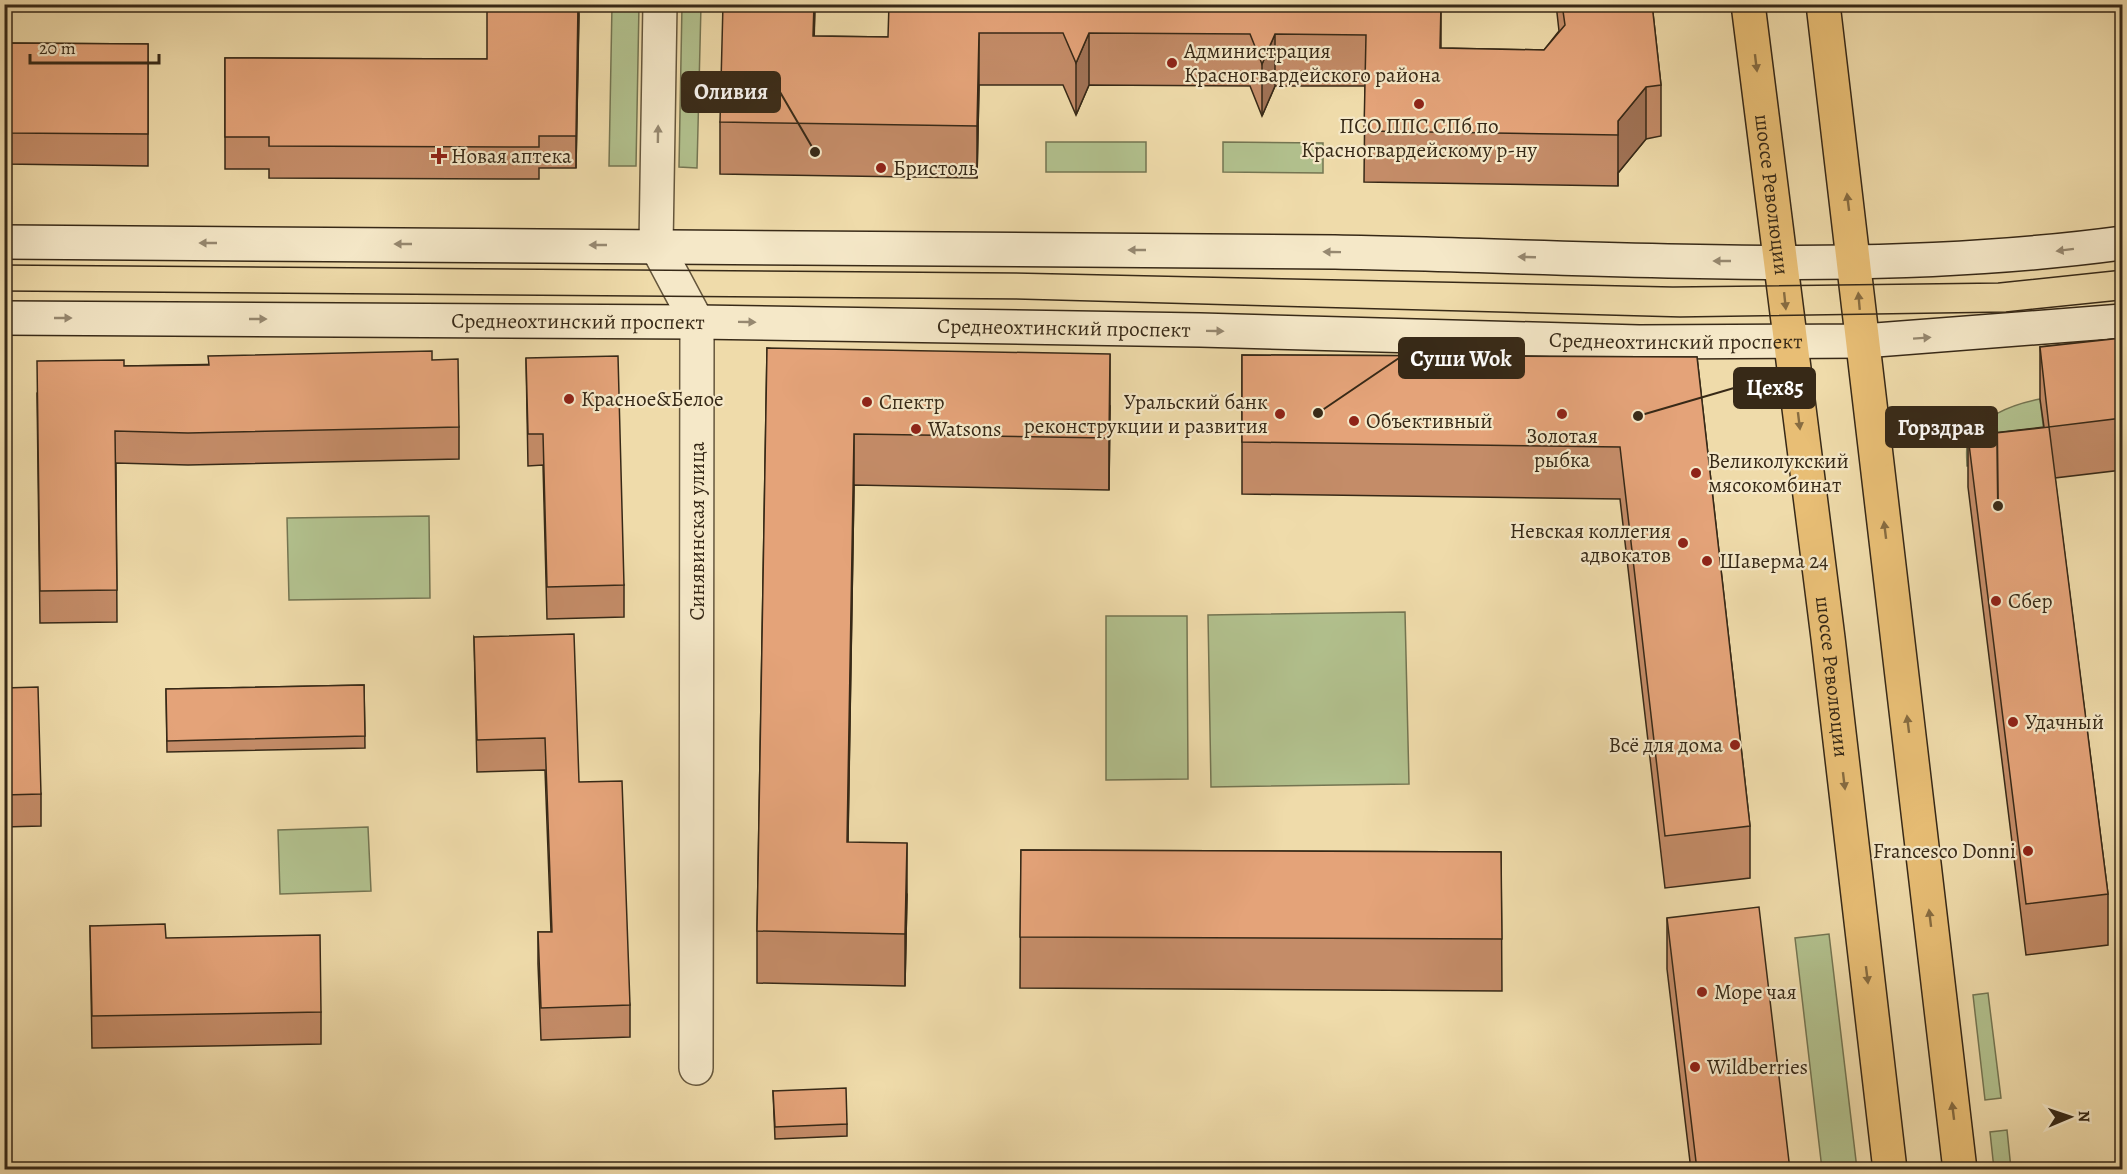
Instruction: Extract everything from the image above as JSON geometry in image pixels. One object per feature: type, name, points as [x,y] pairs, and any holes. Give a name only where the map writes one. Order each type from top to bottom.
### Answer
[{"type":"main road","name":"Синявинская улица","points":[[660,4],[656,245],[697,322],[696,1068]]},
{"type":"main road","name":"шоссе Революции","points":[[1749,4],[1828,638],[1890,1170]]},
{"type":"main road","points":[[1823,4],[1855,260],[1960,1170]]},
{"type":"main road","points":[[4,242],[656,245],[1339,252],[1640,261],[1855,260],[2021,255],[2122,243]]},
{"type":"main road","name":"Среднеохтинский проспект","points":[[4,318],[697,322],[1166,329],[1639,342],[1863,342],[2122,321]]},
{"type":"green space","points":[[612,5],[639,5],[636,166],[609,166]]},
{"type":"green space","points":[[682,5],[701,5],[697,168],[679,167]]},
{"type":"green space","points":[[1046,142],[1146,142],[1146,172],[1046,172]]},
{"type":"green space","points":[[1223,142],[1323,143],[1323,173],[1223,172]]},
{"type":"green space","points":[[2040,399],[2047,458],[1967,466],[1967,447],[1978,428],[2008,408]]},
{"type":"green space","points":[[429,516],[430,598],[289,600],[287,518]]},
{"type":"green space","points":[[1405,612],[1409,784],[1211,787],[1208,615]]},
{"type":"green space","points":[[1106,616],[1187,616],[1188,779],[1106,780]]},
{"type":"green space","points":[[368,827],[371,891],[280,894],[278,830]]},
{"type":"green space","points":[[1829,934],[1857,1169],[1822,1169],[1795,938]]},
{"type":"green space","points":[[1988,993],[2001,1098],[1985,1100],[1973,995]]},
{"type":"green space","points":[[2007,1130],[2011,1169],[1994,1169],[1990,1132]]},
{"type":"building","points":[[487,4],[578,4],[576,136],[539,136],[539,147],[269,146],[269,137],[225,137],[225,58],[487,59]]},
{"type":"building","points":[[723,4],[814,4],[813,36],[888,37],[889,4],[1441,4],[1440,48],[1544,50],[1565,25],[1562,4],[1652,4],[1661,85],[1646,87],[1618,121],[1618,135],[1364,131],[1366,35],[1275,34],[1262,64],[1250,34],[1089,33],[1076,63],[1063,33],[979,33],[977,126],[720,122]]},
{"type":"building","points":[[4,43],[148,44],[148,134],[4,133]]},
{"type":"building","points":[[2122,338],[2122,418],[2049,427],[2040,347]]},
{"type":"building","points":[[767,348],[1110,354],[1109,438],[854,434],[847,842],[907,843],[905,934],[757,931]]},
{"type":"building","points":[[432,351],[432,360],[458,359],[459,427],[188,433],[115,431],[117,590],[40,591],[37,361],[124,360],[124,366],[209,365],[208,356]]},
{"type":"building","points":[[1242,355],[1697,357],[1750,826],[1665,836],[1620,447],[1242,442]]},
{"type":"building","points":[[618,356],[624,585],[547,587],[543,434],[528,434],[526,358]]},
{"type":"building","points":[[2049,427],[2108,894],[2026,904],[1968,436]]},
{"type":"building","points":[[574,634],[579,782],[622,781],[630,1005],[541,1008],[538,932],[552,932],[545,738],[477,740],[474,637]]},
{"type":"building","points":[[364,685],[365,736],[167,741],[166,689]]},
{"type":"building","points":[[38,687],[41,794],[4,795],[4,688]]},
{"type":"building","points":[[1021,850],[1501,852],[1502,939],[1020,937]]},
{"type":"building","points":[[1759,907],[1790,1170],[1697,1170],[1667,918]]},
{"type":"building","points":[[165,924],[166,938],[320,935],[321,1012],[92,1016],[90,926]]},
{"type":"building","points":[[846,1088],[847,1124],[775,1127],[773,1091]]},
{"type":"tram line","points":[[4,265],[1016,273],[1673,287],[1998,283],[2122,270]]},
{"type":"tram line","points":[[4,291],[1015,299],[1680,317],[2006,312],[2122,300]]},
{"type":"place","name":"Администрация Красногвардейского района","points":[[1172,63]]},
{"type":"place","name":"ПСО ППС СПб по Красногвардейскому р-ну","points":[[1419,104]]},
{"type":"place","name":"Оливия","points":[[815,152]]},
{"type":"place","name":"Новая аптека","points":[[439,156]]},
{"type":"place","name":"Бристоль","points":[[881,168]]},
{"type":"place","name":"Красное&Белое","points":[[569,399]]},
{"type":"place","name":"Спектр","points":[[867,402]]},
{"type":"place","name":"Суши Wok","points":[[1318,413]]},
{"type":"place","name":"Уральский банк реконструкции и развития","points":[[1280,414]]},
{"type":"place","name":"Золотая рыбка","points":[[1562,414]]},
{"type":"place","name":"Цех85","points":[[1638,416]]},
{"type":"place","name":"Объективный","points":[[1354,421]]},
{"type":"place","name":"Watsons","points":[[916,429]]},
{"type":"place","name":"Великолукский мясокомбинат","points":[[1696,473]]},
{"type":"place","name":"Горздрав","points":[[1998,506]]},
{"type":"place","name":"Невская коллегия адвокатов","points":[[1683,543]]},
{"type":"place","name":"Шаверма 24","points":[[1707,561]]},
{"type":"place","name":"Сбер","points":[[1996,601]]},
{"type":"place","name":"Удачный","points":[[2013,722]]},
{"type":"place","name":"Всё для дома","points":[[1735,745]]},
{"type":"place","name":"Francesco Donni","points":[[2028,851]]},
{"type":"place","name":"Море чая","points":[[1702,992]]},
{"type":"place","name":"Wildberries","points":[[1695,1067]]}]
